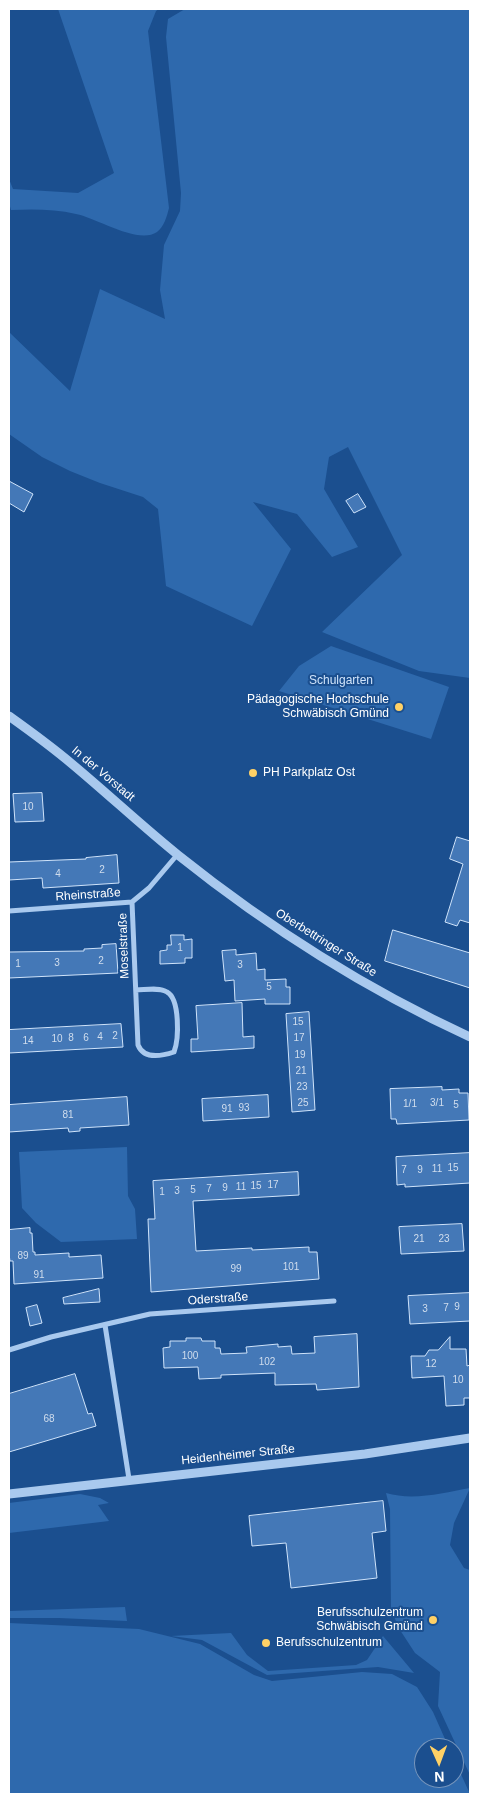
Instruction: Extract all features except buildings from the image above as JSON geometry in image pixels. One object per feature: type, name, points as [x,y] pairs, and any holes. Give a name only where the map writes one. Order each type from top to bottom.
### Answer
[{"type":"street","name":"In der Vorstadt","points":[[9,716],[71,763],[177,854]]},
{"type":"street","name":"Rheinstraße","points":[[9,911],[132,902],[149,888],[177,854]]},
{"type":"street","name":"Oberbettringer Straße","points":[[177,854],[266,921],[316,953],[399,1002],[470,1037]]},
{"type":"street","name":"Moselstraße","points":[[132,902],[138,1045],[140,1050],[148,1056],[166,1055],[174,1052],[178,1044],[176,1006],[171,995],[166,991],[157,989],[136,990]]},
{"type":"street","name":"Oderstraße","points":[[9,1350],[51,1337],[150,1314],[334,1301]]},
{"type":"street","points":[[105,1325],[129,1480]]},
{"type":"street","name":"Heidenheimer Straße","points":[[9,1494],[365,1454],[470,1438]]},
{"type":"green space","points":[[58,9],[159,9],[156,11],[148,31],[169,208],[163,224],[157,232],[149,235],[129,233],[85,216],[60,211],[11,210],[9,203],[9,179],[13,189],[78,193],[114,173]]},
{"type":"green space","points":[[185,9],[470,9],[470,678],[419,671],[322,632],[402,555],[348,447],[329,457],[324,489],[358,547],[332,557],[297,514],[253,502],[291,549],[252,626],[166,586],[158,509],[143,497],[70,471],[42,457],[9,434],[9,332],[70,391],[100,289],[165,319],[160,290],[164,245],[180,211],[181,193],[166,37],[168,19]]},
{"type":"green space","name":"Schulgarten","points":[[331,646],[449,687],[431,739],[279,691],[299,666]]},
{"type":"green space","points":[[127,1147],[128,1196],[135,1209],[137,1239],[61,1242],[36,1223],[22,1208],[19,1152]]},
{"type":"green space","name":"Berufsschulzentrum Schwäbisch Gmünd","points":[[470,1488],[454,1523],[450,1545],[464,1568],[470,1570],[470,1775],[464,1762],[464,1738],[453,1738],[438,1706],[440,1672],[415,1653],[400,1630],[391,1610],[390,1509],[386,1493],[407,1496],[439,1494]]},
{"type":"green space","points":[[80,1494],[100,1498],[109,1503],[98,1505],[109,1521],[9,1533],[9,1503]]},
{"type":"green space","points":[[125,1607],[127,1621],[9,1618],[9,1611]]},
{"type":"green space","points":[[9,1623],[139,1629],[200,1644],[254,1675],[272,1681],[362,1672],[392,1674],[417,1687],[433,1712],[445,1738],[414,1738],[414,1788],[464,1788],[464,1781],[470,1794],[9,1794]]},
{"type":"green space","points":[[231,1633],[247,1655],[268,1671],[356,1665],[367,1660],[383,1636],[414,1673],[378,1667],[267,1675],[202,1640],[171,1636]]},
{"type":"place","name":"Pädagogische Hochschule Schwäbisch Gmünd","points":[[399,707]]},
{"type":"place","name":"PH Parkplatz Ost","points":[[253,773]]},
{"type":"place","name":"Berufsschulzentrum Schwäbisch Gmünd","points":[[433,1620]]},
{"type":"place","name":"Berufsschulzentrum","points":[[266,1643]]}]
